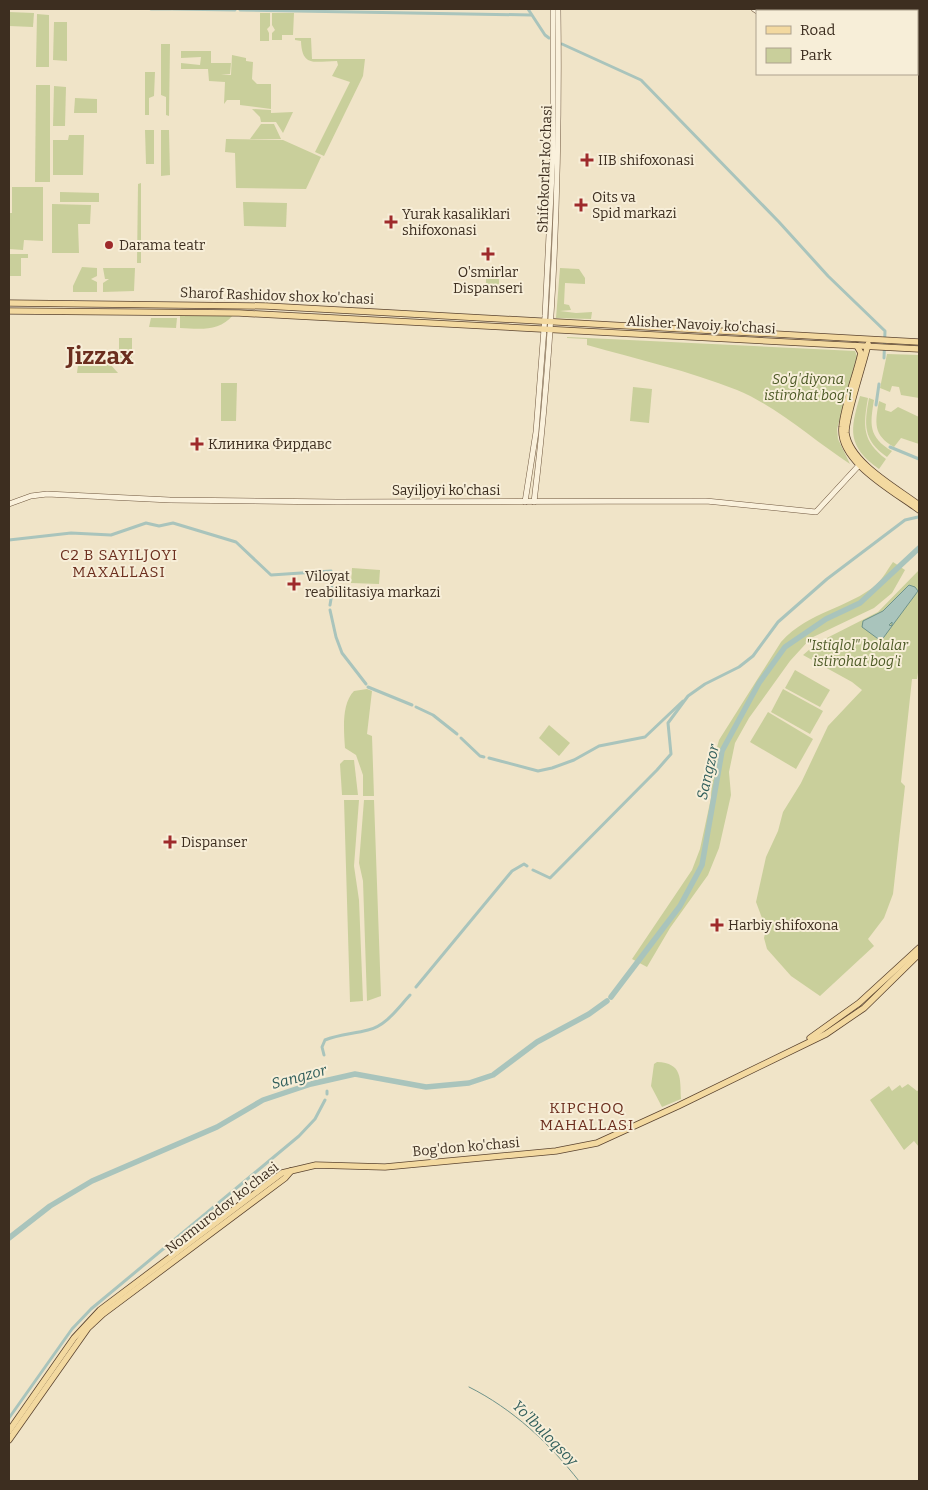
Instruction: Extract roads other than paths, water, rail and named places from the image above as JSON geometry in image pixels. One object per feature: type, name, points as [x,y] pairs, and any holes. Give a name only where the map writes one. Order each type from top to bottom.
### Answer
[{"type":"main road","name":"Shifokorlar ko'chasi","points":[[545,327],[553,153],[553,9]]},
{"type":"main road","name":"Shifokorlar ko'chasi","points":[[545,327],[559,153],[558,9]]},
{"type":"main road","name":"Sharof Rashidov shox ko'chasi","points":[[9,304],[183,304],[337,310],[545,327]]},
{"type":"main road","points":[[24,304],[21,307],[24,311]]},
{"type":"main road","points":[[334,318],[330,314],[337,310]]},
{"type":"main road","name":"Sharof Rashidov shox ko'chasi","points":[[9,311],[239,313],[545,327]]},
{"type":"main road","name":"Alisher Navoiy ko'chasi","points":[[545,327],[919,342]]},
{"type":"main road","name":"Alisher Navoiy ko'chasi","points":[[545,327],[919,349]]},
{"type":"main road","points":[[525,502],[536,432],[545,327]]},
{"type":"main road","points":[[534,502],[545,327]]},
{"type":"main road","points":[[857,339],[863,346],[864,353],[842,426],[844,442],[860,464],[919,510]]},
{"type":"main road","points":[[864,353],[863,346],[869,339]]},
{"type":"main road","points":[[860,464],[919,505]]},
{"type":"main road","name":"Sayiljoyi ko'chasi","points":[[9,504],[31,496],[47,494],[170,500],[706,501],[816,512],[860,464]]},
{"type":"main road","name":"Bog'don ko'chasi","points":[[291,1171],[316,1165],[385,1167],[580,1147],[611,1137],[826,1034],[861,1006],[919,950]]},
{"type":"main road","name":"Normurodov ko'chasi","points":[[9,1431],[74,1338],[100,1310],[282,1174],[291,1171]]},
{"type":"main road","name":"Normurodov ko'chasi","points":[[9,1440],[88,1328],[103,1314],[285,1178],[291,1171]]},
{"type":"water","points":[[909,585],[915,587],[918,591],[881,641],[862,627],[863,621],[883,611]]},
{"type":"waterway","points":[[151,9],[171,9]]},
{"type":"waterway","points":[[173,9],[235,10]]},
{"type":"waterway","points":[[528,9],[549,38]]},
{"type":"waterway","points":[[240,10],[531,15]]},
{"type":"waterway","points":[[562,44],[641,80],[779,222],[828,276],[885,331],[884,358]]},
{"type":"waterway","points":[[876,405],[879,384]]},
{"type":"waterway","points":[[890,447],[919,459]]},
{"type":"waterway","points":[[533,870],[550,878],[657,770],[671,754],[668,723],[688,696],[705,684],[739,667],[753,656],[778,622],[827,579],[905,520],[918,517]]},
{"type":"waterway","points":[[9,540],[71,533],[111,535],[146,523],[159,526],[173,523],[236,542],[271,575],[331,571],[332,593],[330,605]]},
{"type":"waterway","name":"Sangzor","points":[[611,997],[680,906],[702,865],[722,751],[759,683],[785,647],[826,619],[860,603],[919,548]]},
{"type":"waterway","points":[[330,610],[342,653],[366,684]]},
{"type":"waterway","points":[[368,687],[412,705]]},
{"type":"waterway","points":[[489,758],[538,771],[552,768],[574,760],[599,746],[645,737],[683,701]]},
{"type":"waterway","points":[[416,707],[433,715],[457,734]]},
{"type":"waterway","points":[[461,738],[480,756],[484,757]]},
{"type":"waterway","points":[[416,987],[512,871],[524,864],[527,866]]},
{"type":"waterway","points":[[324,1055],[322,1047],[325,1040],[380,1025],[410,995]]},
{"type":"waterway","name":"Sangzor","points":[[9,1238],[50,1206],[92,1181],[217,1127],[263,1100],[311,1084],[355,1074],[426,1087],[469,1083],[493,1075],[537,1042],[589,1014],[607,1001]]},
{"type":"waterway","points":[[9,1418],[72,1329],[91,1309],[299,1136],[315,1119],[325,1100]]},
{"type":"waterway","name":"Yo'lbuloqsoy","points":[[469,1387],[515,1416],[543,1440],[579,1481]]},
{"type":"place","name":"IIB shifoxonasi","points":[[587,160]]},
{"type":"place","name":"Oits va Spid markazi","points":[[581,205]]},
{"type":"place","name":"Yurak kasaliklari shifoxonasi","points":[[391,222]]},
{"type":"place","name":"Darama teatr","points":[[109,245]]},
{"type":"place","name":"O'smirlar Dispanseri","points":[[488,254]]},
{"type":"place","name":"Клиника Фирдавс","points":[[197,444]]},
{"type":"place","name":"Viloyat reabilitasiya markazi","points":[[294,584]]},
{"type":"place","name":"Dispanser","points":[[170,842]]},
{"type":"place","name":"Harbiy shifoxona","points":[[717,925]]},
{"type":"district","name":"Jizzax","points":[[100,356]]},
{"type":"district","name":"C2 B SAYILJOYI MAXALLASI","points":[[119,564]]},
{"type":"district","name":"KIPCHOQ MAHALLASI","points":[[587,1116]]},
{"type":"park label","name":"So'g'diyona istirohat bog'i","points":[[808,388]]},
{"type":"park label","name":"\"Istiqlol\" bolalar istirohat bog'i","points":[[857,654]]}]
